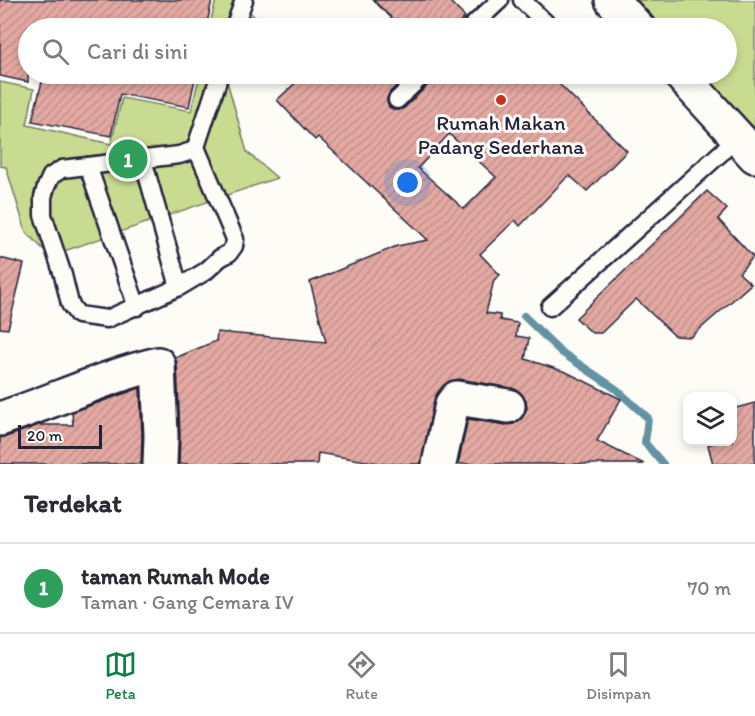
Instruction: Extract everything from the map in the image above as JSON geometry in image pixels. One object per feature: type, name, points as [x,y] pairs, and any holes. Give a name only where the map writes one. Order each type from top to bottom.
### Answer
[{"type":"street","points":[[612,0],[629,18]]},
{"type":"street","points":[[689,84],[746,146]]},
{"type":"street","points":[[0,419],[48,403],[112,376],[158,364],[160,464]]},
{"type":"street","points":[[439,464],[452,404],[457,398],[508,406]]},
{"type":"lane","points":[[238,18],[244,0]]},
{"type":"lane","points":[[481,18],[500,0]]},
{"type":"lane","points":[[522,0],[541,18]]},
{"type":"lane","points":[[195,150],[217,84]]},
{"type":"lane","points":[[396,100],[413,84]]},
{"type":"lane","points":[[550,307],[723,150],[746,146]]},
{"type":"lane","points":[[196,147],[235,239],[234,246],[207,271],[137,307],[107,319],[78,315],[70,304],[43,215],[43,197],[46,187],[51,176],[62,169],[143,160],[178,155],[195,150],[196,147]]},
{"type":"lane","points":[[143,160],[179,287]]},
{"type":"lane","points":[[88,166],[137,307]]},
{"type":"green space","points":[[216,0],[237,0],[256,18],[212,18]]},
{"type":"green space","points":[[636,0],[755,0],[755,138],[708,84],[737,84],[737,18],[652,18]]},
{"type":"green space","points":[[0,82],[34,89],[27,125],[111,144],[122,98],[191,111],[198,84],[228,84],[247,152],[277,178],[50,256],[26,232],[6,167],[0,166]]},
{"type":"building","points":[[0,0],[212,0],[208,18],[18,18],[18,80],[0,76]]},
{"type":"building","points":[[373,0],[448,0],[465,17],[464,18],[392,18]]},
{"type":"building","points":[[41,84],[194,84],[189,107],[120,94],[111,136],[32,121]]},
{"type":"building","points":[[294,84],[398,84],[390,92],[387,102],[389,107],[399,110],[429,84],[559,84],[627,151],[587,191],[569,175],[520,226],[515,220],[480,254],[500,275],[494,280],[486,313],[500,315],[500,320],[518,323],[516,336],[529,338],[525,359],[566,372],[621,399],[597,441],[644,464],[458,464],[468,419],[505,425],[514,424],[522,418],[527,408],[526,400],[520,392],[511,388],[459,379],[443,386],[434,400],[421,464],[384,464],[318,453],[317,464],[179,464],[180,435],[175,358],[216,341],[217,332],[326,342],[310,282],[397,246],[428,240],[318,137],[315,140],[277,100]],"holes":[[[449,134],[496,177],[464,209],[418,168]]]},
{"type":"building","points":[[707,191],[727,209],[718,219],[753,257],[739,273],[751,284],[691,337],[675,336],[636,299],[601,333],[592,333],[576,318]]},
{"type":"building","points":[[0,258],[24,264],[8,329],[0,328]]},
{"type":"building","points":[[140,388],[141,464],[0,464],[0,437],[39,425],[73,425],[72,412]]},
{"type":"building","points":[[755,403],[755,464],[713,464],[708,446],[737,446],[737,408]]},
{"type":"waterway","points":[[524,316],[561,352],[616,389],[648,418],[645,443],[663,464]]},
{"type":"place","name":"Rumah Makan Padang Sederhana","points":[[501,100]]},
{"type":"place","name":"taman Rumah Mode","points":[[128,159]]}]
